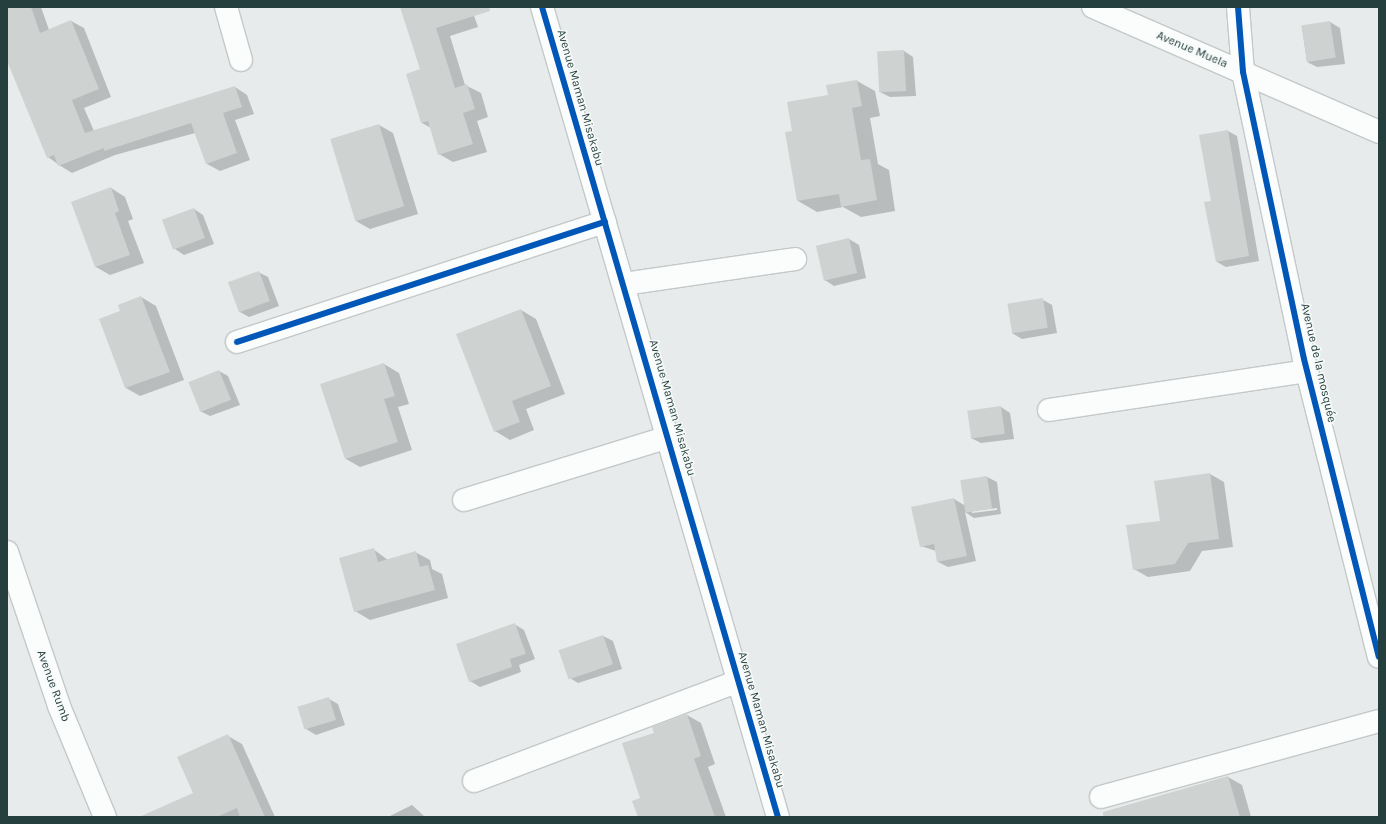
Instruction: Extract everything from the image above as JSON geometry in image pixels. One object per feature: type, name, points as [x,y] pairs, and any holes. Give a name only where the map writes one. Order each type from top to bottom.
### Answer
[{"type":"street","points":[[226,7],[241,60]]},
{"type":"street","name":"Avenue Maman Misakabu","points":[[542,7],[669,437],[778,817]]},
{"type":"street","name":"Avenue Muela","points":[[1093,7],[1379,132]]},
{"type":"street","name":"Avenue de la mosquée","points":[[1238,7],[1243,72],[1307,371],[1379,657]]},
{"type":"street","points":[[237,342],[605,222]]},
{"type":"street","points":[[624,284],[795,259]]},
{"type":"street","points":[[1049,410],[1307,371]]},
{"type":"street","points":[[464,500],[669,437]]},
{"type":"street","name":"Avenue Rumb","points":[[7,552],[59,706],[105,817]]},
{"type":"street","points":[[474,781],[738,681]]},
{"type":"street","points":[[1100,797],[1379,721]]},
{"type":"building","points":[[7,7],[31,7],[40,33],[71,20],[99,89],[72,100],[85,133],[235,86],[242,107],[223,113],[237,153],[206,164],[191,123],[104,151],[104,148],[58,166],[54,155],[47,158],[7,61]]},
{"type":"building","points":[[400,7],[489,7],[490,11],[436,28],[455,88],[467,84],[475,109],[463,113],[473,144],[438,155],[428,121],[421,123],[406,74],[420,69]]},
{"type":"building","points":[[1330,21],[1336,58],[1307,62],[1301,26]]},
{"type":"building","points":[[904,50],[906,91],[879,92],[877,51]]},
{"type":"building","points":[[857,80],[862,106],[852,108],[861,160],[870,159],[877,200],[841,207],[839,194],[797,201],[785,132],[792,131],[787,102],[828,95],[826,85]]},
{"type":"building","points":[[379,124],[404,206],[355,221],[330,139]]},
{"type":"building","points":[[1228,130],[1249,256],[1216,262],[1204,202],[1211,201],[1199,135]]},
{"type":"building","points":[[111,187],[119,211],[115,213],[130,255],[95,267],[71,202]]},
{"type":"building","points":[[194,208],[205,238],[173,250],[162,220]]},
{"type":"building","points":[[849,238],[857,273],[824,281],[816,246]]},
{"type":"building","points":[[259,271],[270,301],[239,312],[228,282]]},
{"type":"building","points":[[141,296],[170,372],[125,388],[99,319],[120,311],[118,305]]},
{"type":"building","points":[[1043,298],[1048,328],[1012,333],[1007,304]]},
{"type":"building","points":[[521,309],[551,386],[512,401],[520,422],[494,432],[456,334]]},
{"type":"building","points":[[384,363],[395,396],[384,399],[398,442],[345,459],[320,384]]},
{"type":"building","points":[[219,370],[231,400],[200,412],[188,382]]},
{"type":"building","points":[[1001,406],[1005,434],[971,438],[967,411]]},
{"type":"building","points":[[1210,473],[1219,539],[1188,543],[1175,564],[1133,570],[1126,525],[1160,521],[1154,481]]},
{"type":"building","points":[[987,476],[992,509],[965,513],[960,480]]},
{"type":"building","points":[[954,498],[967,556],[937,562],[934,544],[920,547],[911,507]]},
{"type":"building","points":[[374,548],[378,562],[416,551],[420,567],[428,565],[435,590],[354,612],[339,558]]},
{"type":"building","points":[[515,623],[526,654],[510,659],[512,667],[469,682],[456,644]]},
{"type":"building","points":[[603,635],[613,664],[569,680],[559,650]]},
{"type":"building","points":[[329,697],[336,720],[304,730],[297,707]]},
{"type":"building","points":[[687,714],[701,756],[694,759],[715,817],[638,817],[632,801],[640,798],[622,743],[654,733],[652,727]]},
{"type":"building","points":[[228,734],[265,817],[240,817],[237,808],[217,817],[139,817],[193,793],[177,757]]},
{"type":"building","points":[[1228,776],[1240,817],[1103,817],[1103,812]]},
{"type":"cycle path","points":[[542,7],[778,817]]},
{"type":"cycle path","points":[[1238,7],[1243,72],[1304,359],[1379,657]]},
{"type":"cycle path","points":[[237,342],[605,222]]}]
